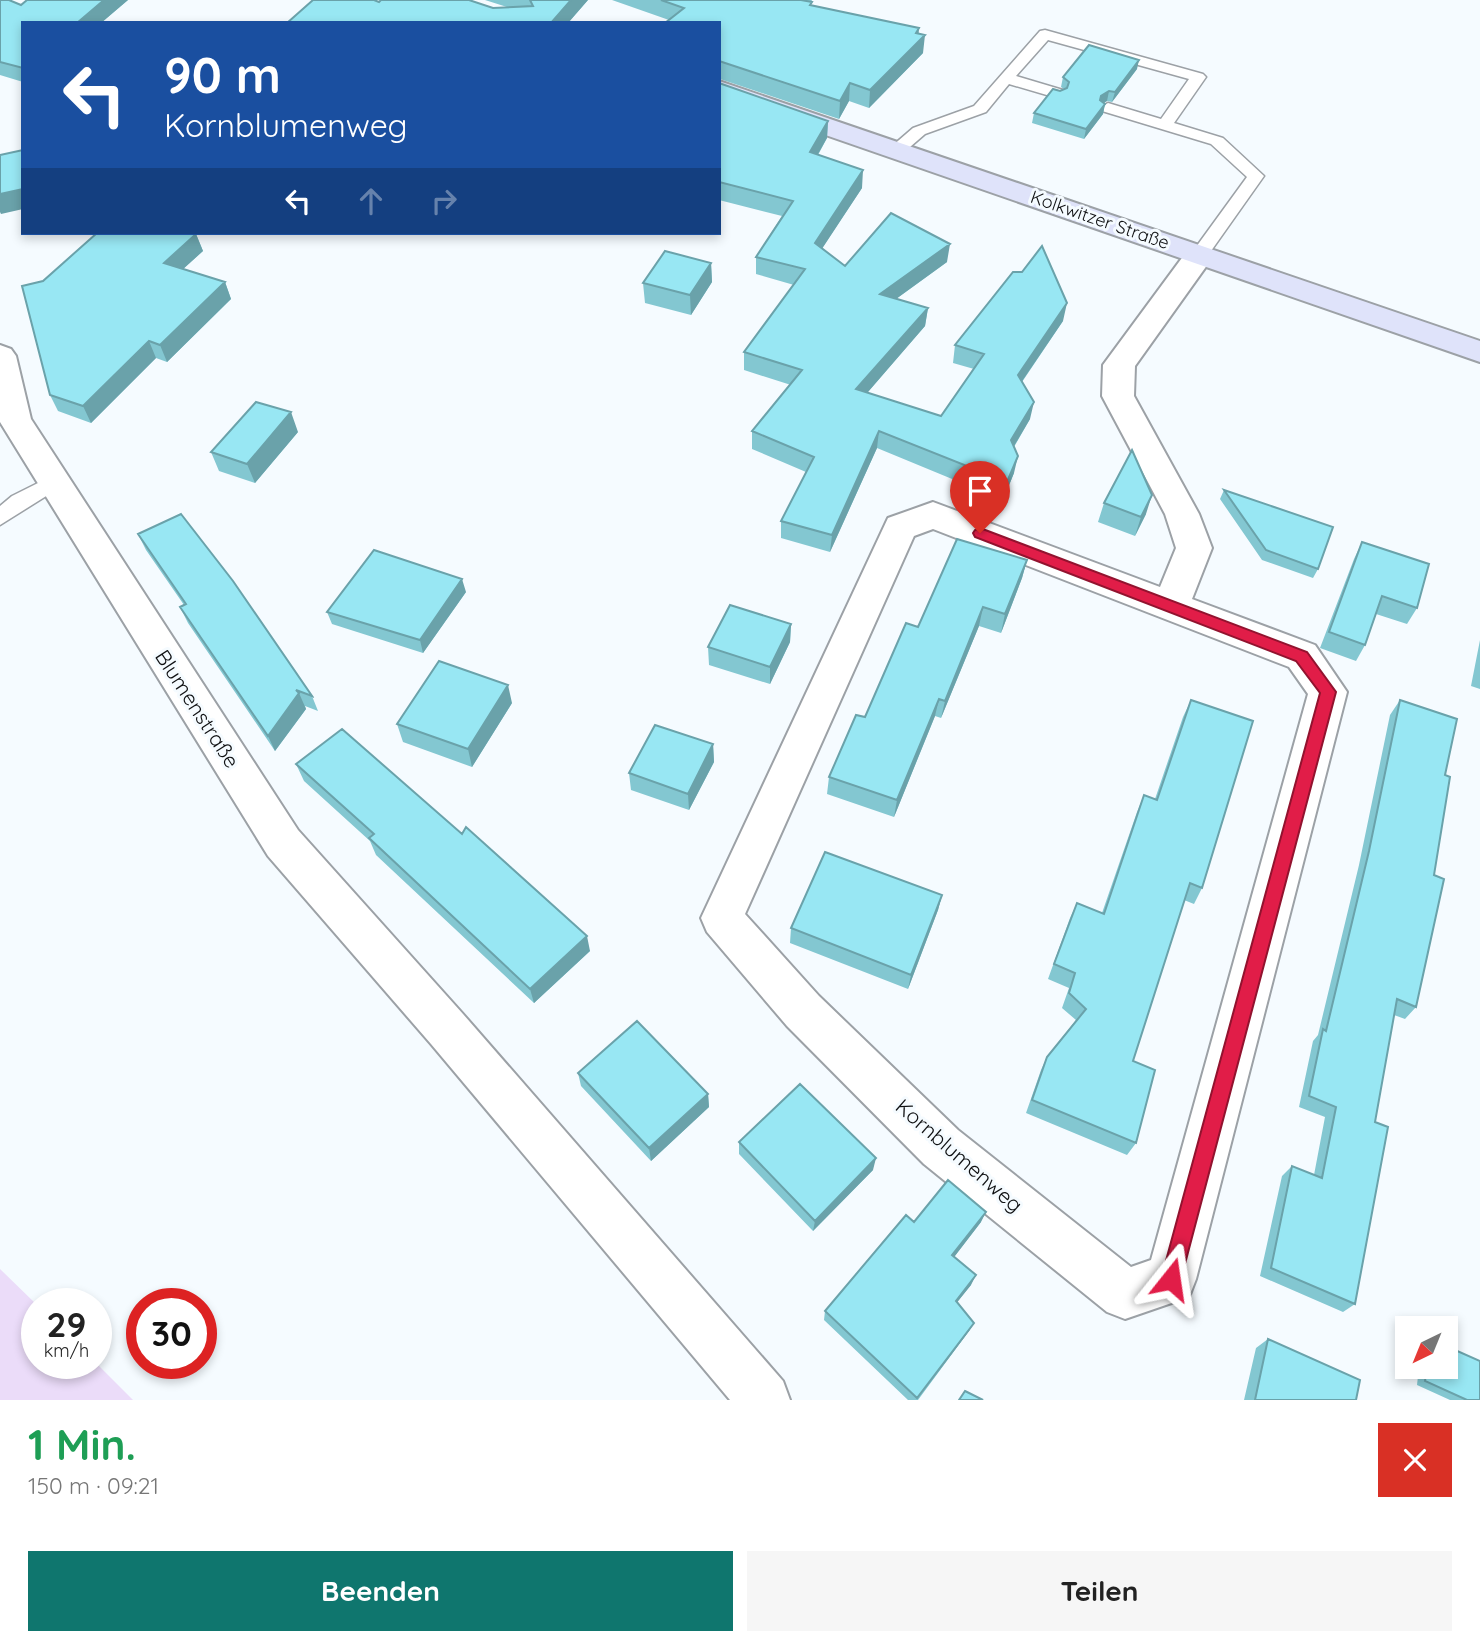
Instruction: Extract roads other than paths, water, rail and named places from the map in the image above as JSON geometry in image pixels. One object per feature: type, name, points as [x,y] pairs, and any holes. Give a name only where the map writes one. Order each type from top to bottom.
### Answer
[{"type":"main road","name":"Kolkwitzer Straße","points":[[721,90],[1480,352]]},
{"type":"street","points":[[1171,606],[1194,548],[1182,514],[1118,396],[1119,365],[1200,254]]},
{"type":"street","name":"Blumenstraße","points":[[0,356],[15,420],[52,483],[283,843],[447,1029],[764,1400]]},
{"type":"street","name":"Kornblumenweg","points":[[933,515],[1171,606],[1302,656],[1328,692],[1171,1279],[1125,1294],[941,1147],[803,1011],[722,918],[900,527],[933,515]]},
{"type":"lane","points":[[897,150],[919,131],[980,109],[1045,33],[1168,74],[1198,78],[1165,125]]},
{"type":"lane","points":[[1006,78],[1057,93]]},
{"type":"lane","points":[[1108,108],[1141,111],[1165,125],[1217,141],[1256,176],[1200,254]]},
{"type":"lane","points":[[0,517],[19,501],[52,483]]}]
